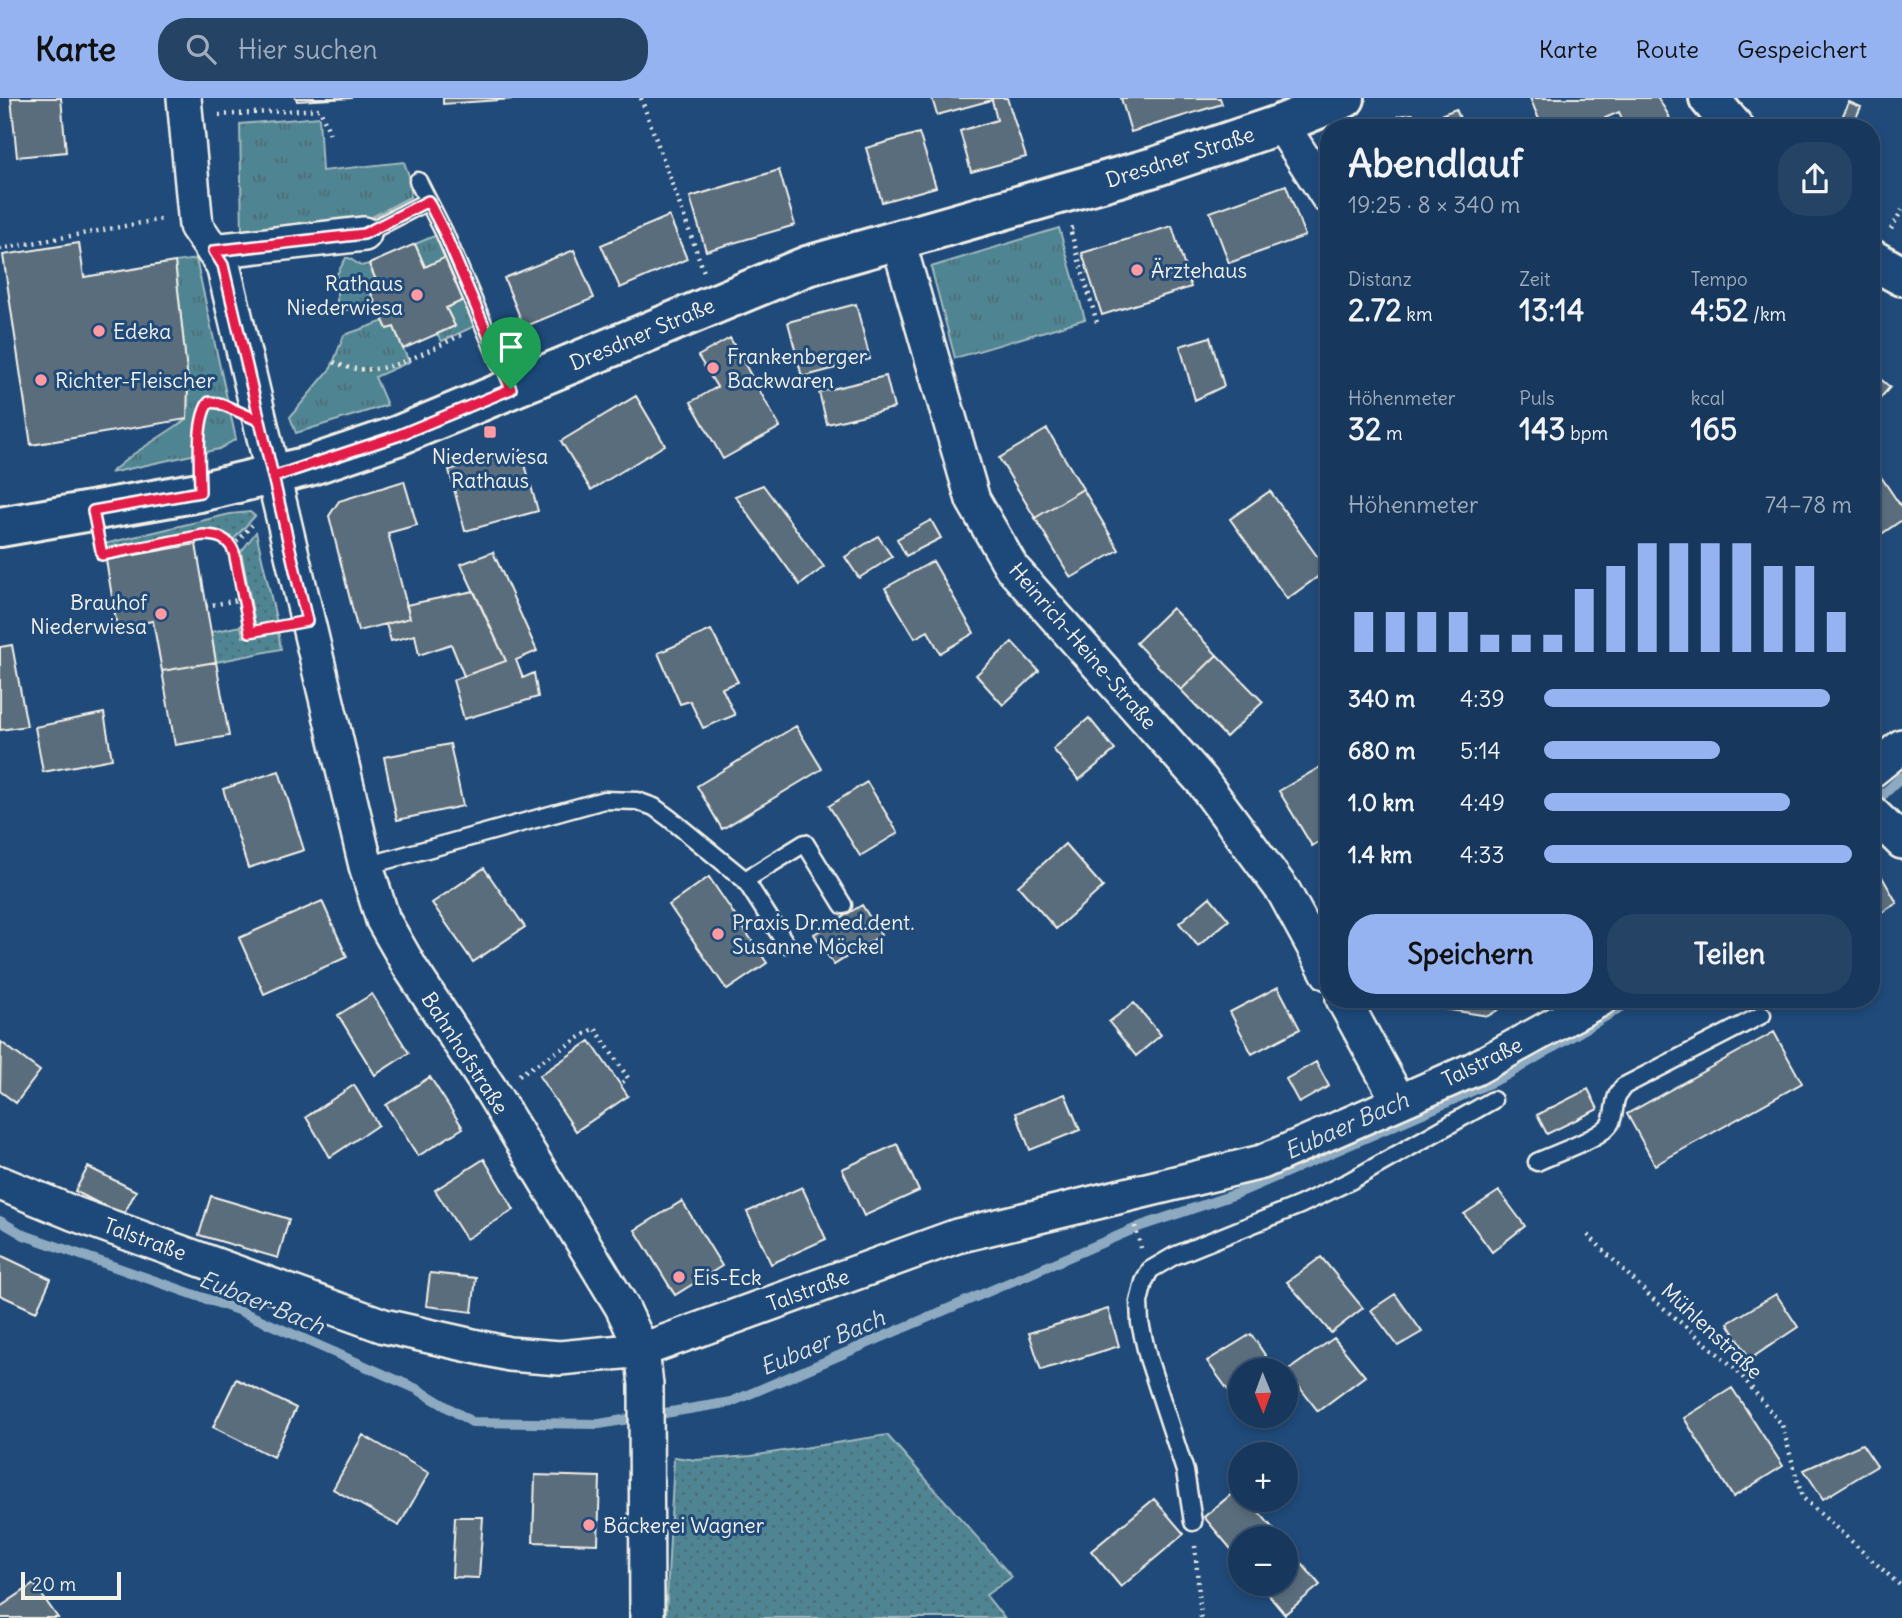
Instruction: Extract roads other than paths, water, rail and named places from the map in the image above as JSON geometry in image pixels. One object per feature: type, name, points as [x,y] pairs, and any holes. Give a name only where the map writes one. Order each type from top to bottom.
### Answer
[{"type":"street","name":"Bahnhofstraße","points":[[184,98],[196,226],[223,265],[366,866],[383,920],[411,969],[492,1092],[615,1296],[642,1350],[646,1385],[647,1618]]},
{"type":"street","name":"Dresdner Straße","points":[[0,527],[273,477],[397,436],[807,267],[1135,173],[1281,124],[1345,98]]},
{"type":"street","points":[[1709,98],[1726,119]]},
{"type":"street","name":"Dresdner Straße","points":[[1281,124],[1320,185]]},
{"type":"street","points":[[214,251],[364,234]]},
{"type":"street","name":"Heinrich-Heine-Straße","points":[[898,241],[973,500],[1012,568],[1202,782],[1284,892],[1320,958]]},
{"type":"street","points":[[1880,264],[1902,276]]},
{"type":"street","points":[[1880,764],[1902,746]]},
{"type":"street","points":[[1348,1008],[1398,1100]]},
{"type":"street","name":"Talstraße","points":[[0,1183],[75,1214],[384,1326],[509,1354],[560,1358],[642,1350],[957,1236],[1262,1162],[1398,1100],[1474,1069],[1585,1008]]},
{"type":"lane","points":[[418,181],[444,232],[511,389]]},
{"type":"lane","points":[[364,234],[428,201]]},
{"type":"lane","points":[[366,866],[604,800],[637,801],[654,807],[746,880],[786,944]]},
{"type":"lane","points":[[746,880],[805,843],[843,905]]},
{"type":"lane","points":[[1537,1161],[1601,1133],[1611,1123],[1616,1095],[1624,1086],[1762,1016]]},
{"type":"lane","points":[[1193,1522],[1185,1471],[1148,1359],[1140,1323],[1139,1302],[1147,1264],[1174,1256],[1300,1205],[1350,1181],[1493,1100]]},
{"type":"waterway","name":"Eubaer Bach","points":[[1880,798],[1902,777]]},
{"type":"waterway","name":"Eubaer Bach","points":[[0,1221],[24,1235],[238,1310],[417,1389],[472,1422],[599,1424],[731,1402],[1141,1226],[1236,1194],[1446,1103],[1505,1076],[1620,1008]]},
{"type":"place","name":"Ärztehaus","points":[[1137,270]]},
{"type":"place","name":"Rathaus Niederwiesa","points":[[417,295]]},
{"type":"place","name":"Edeka","points":[[99,331]]},
{"type":"place","name":"Frankenberger Backwaren","points":[[713,368]]},
{"type":"place","name":"Richter-Fleischer","points":[[41,380]]},
{"type":"place","name":"Niederwiesa Rathaus","points":[[490,432]]},
{"type":"place","name":"Brauhof Niederwiesa","points":[[161,614]]},
{"type":"place","name":"Praxis Dr.med.dent. Susanne Möckel","points":[[718,934]]},
{"type":"place","name":"Eis-Eck","points":[[679,1277]]},
{"type":"place","name":"Bäckerei Wagner","points":[[589,1525]]}]
